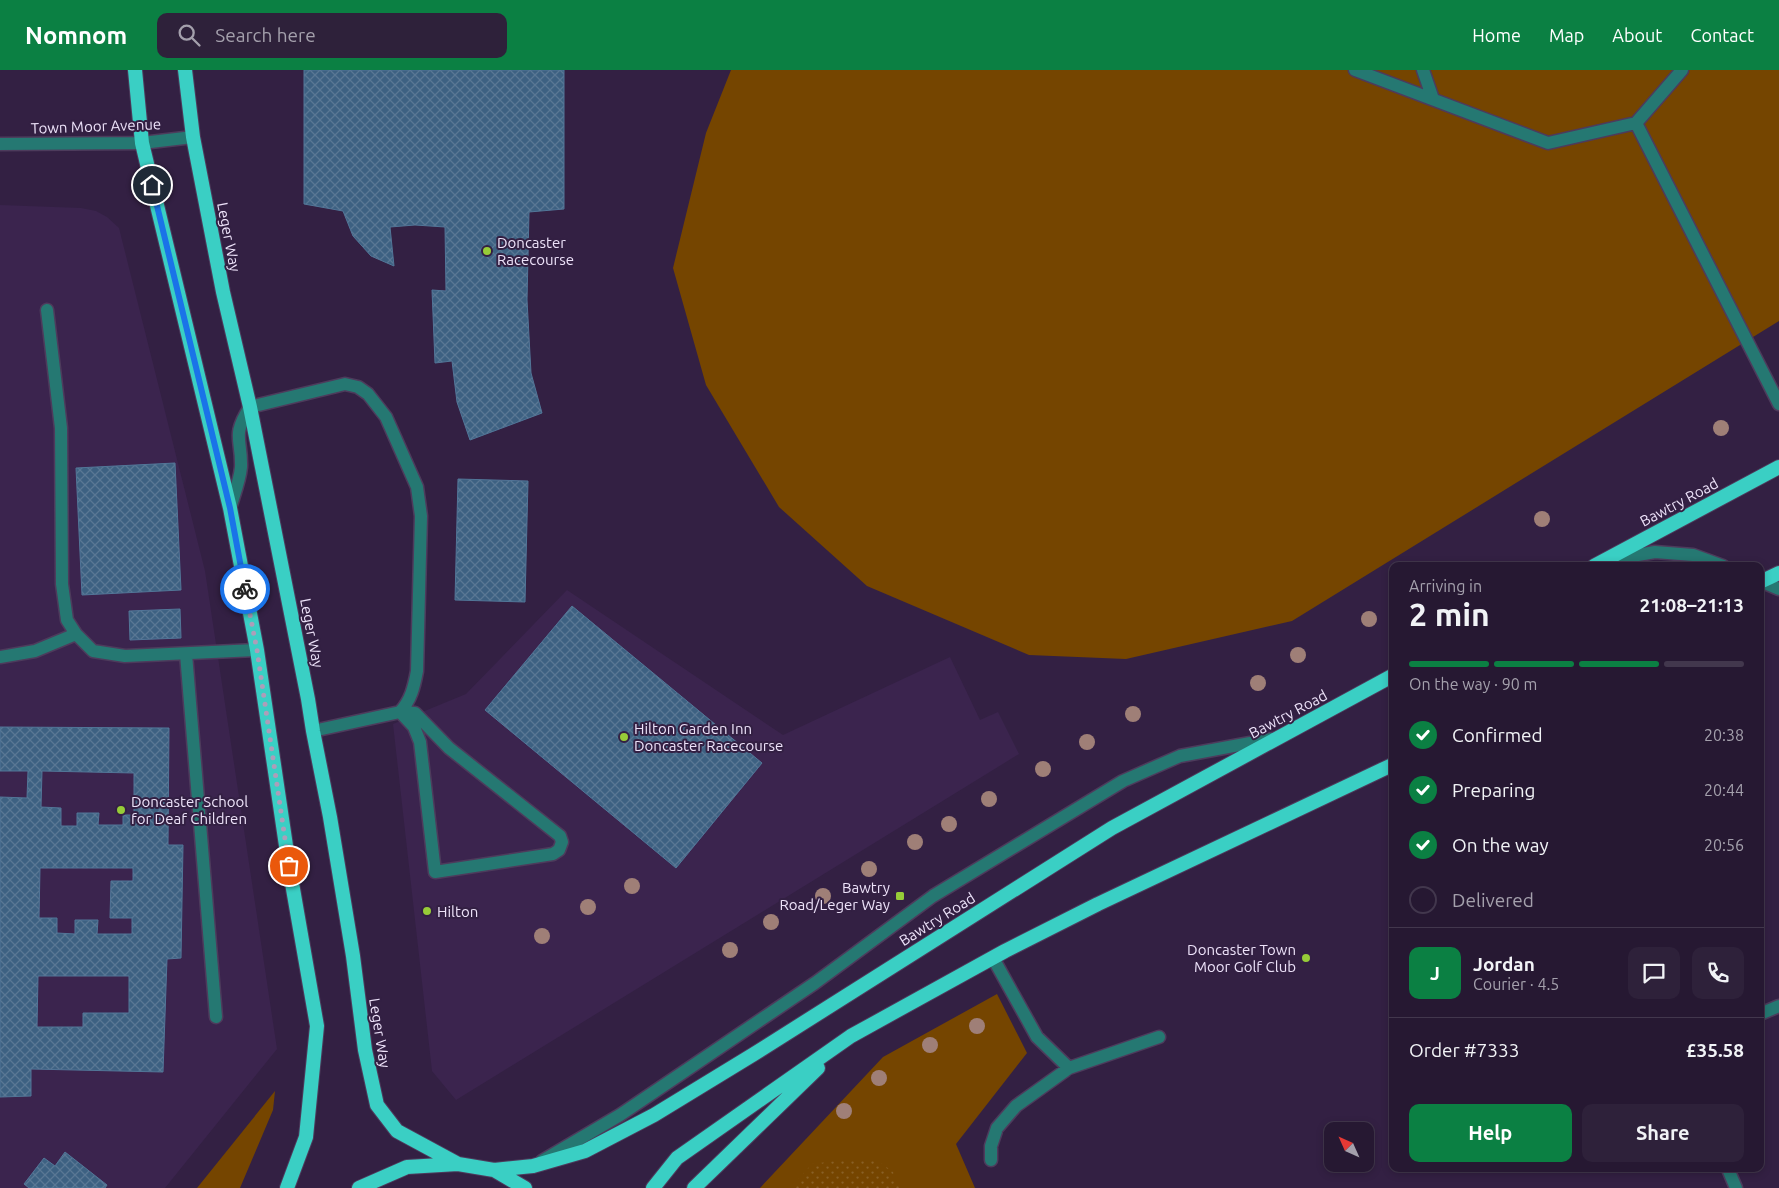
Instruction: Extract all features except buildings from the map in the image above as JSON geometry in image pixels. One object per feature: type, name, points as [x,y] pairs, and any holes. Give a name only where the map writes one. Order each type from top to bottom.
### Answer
[{"type":"highway","points":[[135,70],[142,143],[230,508],[257,650],[289,866],[317,1026],[306,1137],[287,1188]]},
{"type":"highway","name":"Leger Way","points":[[185,70],[193,137],[224,292],[250,408],[330,817],[365,1050],[377,1105],[397,1131],[458,1164]]},
{"type":"highway","name":"Bawtry Road","points":[[1603,562],[1779,467]]},
{"type":"highway","points":[[1764,580],[1779,573]]},
{"type":"highway","name":"Bawtry Road","points":[[494,1170],[533,1166],[585,1152],[654,1115],[1112,828],[1389,678]]},
{"type":"highway","points":[[653,1188],[677,1158],[851,1036],[993,958],[1107,900],[1389,765]]},
{"type":"highway","points":[[694,1188],[851,1036]]},
{"type":"highway","points":[[359,1188],[407,1167],[458,1164],[494,1170],[524,1188]]},
{"type":"street","points":[[1355,70],[1548,143],[1636,123],[1682,70]]},
{"type":"street","points":[[1423,70],[1433,99]]},
{"type":"street","points":[[1636,123],[1779,404]]},
{"type":"street","name":"Town Moor Avenue","points":[[0,144],[142,143],[193,137]]},
{"type":"street","points":[[47,310],[61,428],[62,584],[67,620],[76,634],[93,651],[125,656],[257,650]]},
{"type":"street","points":[[230,508],[241,468],[238,436],[240,423],[250,408],[344,384],[358,387],[368,394],[389,425],[417,487],[421,516],[416,671],[413,692],[407,704],[400,712]]},
{"type":"street","points":[[1608,562],[1655,552],[1693,555],[1712,562]]},
{"type":"street","points":[[1764,583],[1779,589]]},
{"type":"street","points":[[0,657],[35,651],[76,634]]},
{"type":"street","points":[[186,654],[216,1017]]},
{"type":"street","points":[[1375,686],[1389,685]]},
{"type":"street","points":[[313,731],[400,712],[415,713],[449,748],[560,836],[562,842],[559,850],[553,854],[435,872],[420,742],[414,727],[400,712]]},
{"type":"street","points":[[533,1166],[620,1114],[790,1000],[933,896],[1124,781],[1180,756],[1275,739]]},
{"type":"street","points":[[993,958],[1037,1036],[1069,1068]]},
{"type":"street","points":[[1764,1012],[1779,1006]]},
{"type":"street","points":[[991,1160],[991,1146],[997,1128],[1016,1106],[1069,1068],[1159,1038]]},
{"type":"street","points":[[1729,1172],[1736,1188]]},
{"type":"shaded area","points":[[731,70],[1779,70],[1779,321],[1292,621],[1126,659],[1029,655],[867,586],[779,507],[706,385],[673,268],[706,133]]},
{"type":"shaded area","name":"Doncaster School for Deaf Children","points":[[0,205],[81,208],[96,211],[107,217],[119,228],[205,571],[277,1049],[165,1188],[0,1188]]},
{"type":"shaded area","points":[[567,590],[783,735],[950,657],[980,720],[998,712],[1019,754],[456,1100],[432,1071],[393,724],[466,694]]},
{"type":"shaded area","points":[[997,994],[1027,1053],[956,1144],[975,1188],[760,1188],[883,1057]]},
{"type":"shaded area","points":[[275,1091],[273,1110],[240,1188],[197,1188]]},
{"type":"shaded area","points":[[850,1159],[877,1160],[893,1172],[900,1188],[790,1188],[812,1164]]},
{"type":"way so far","points":[[245,589],[257,650],[289,866]]},
{"type":"place","name":"Doncaster Racecourse","points":[[487,251]]},
{"type":"place","name":"Hilton Garden Inn Doncaster Racecourse","points":[[624,737]]},
{"type":"place","name":"Doncaster School for Deaf Children","points":[[121,810]]},
{"type":"place","name":"Bawtry Road/Leger Way","points":[[900,896]]},
{"type":"place","name":"Hilton","points":[[427,911]]},
{"type":"place","name":"Doncaster Town Moor Golf Club","points":[[1306,958]]},
{"type":"route","points":[[152,185],[230,508],[245,589]]}]
